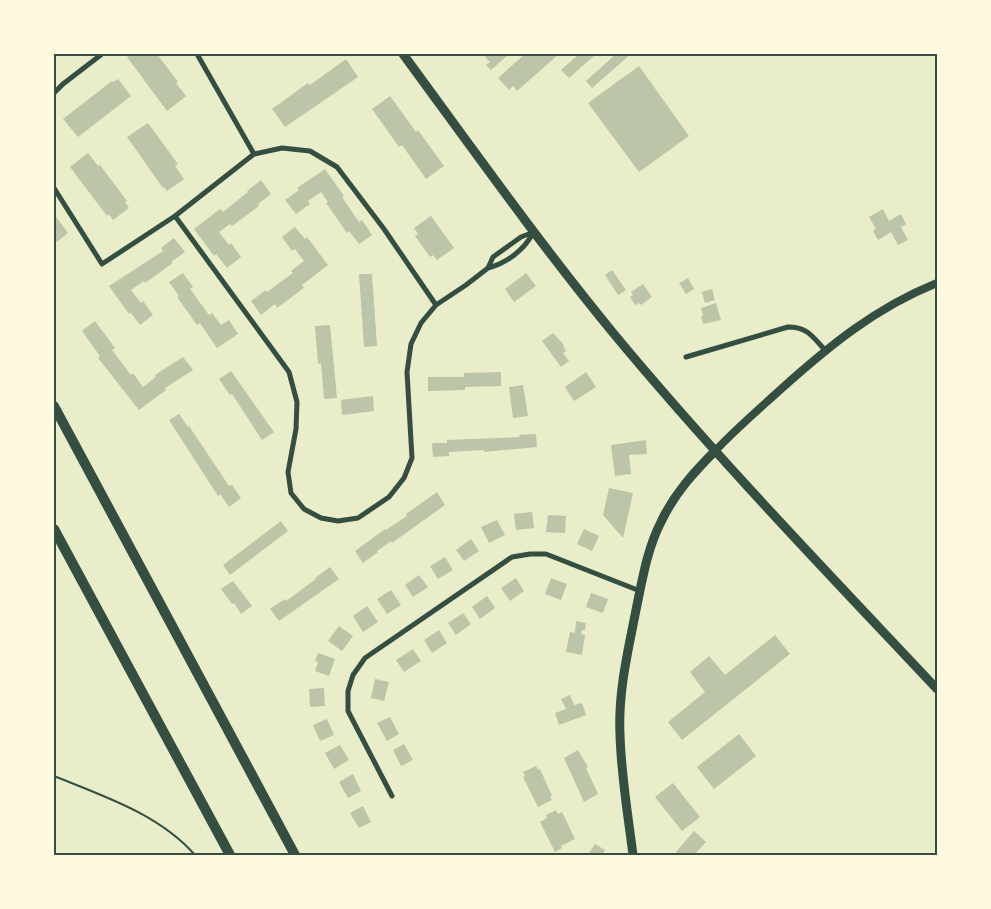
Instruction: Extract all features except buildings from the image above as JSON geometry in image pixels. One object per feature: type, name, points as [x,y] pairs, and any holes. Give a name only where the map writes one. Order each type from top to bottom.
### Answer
[{"type":"highway","points":[[54,406],[295,855]]},
{"type":"highway","points":[[54,419],[88,470]]},
{"type":"highway","points":[[54,529],[230,855]]},
{"type":"main road","points":[[403,54],[534,232],[626,348],[677,408],[937,689]]},
{"type":"main road","points":[[633,855],[621,756],[620,702],[640,591],[660,524],[672,501],[694,473],[716,450]]},
{"type":"street","points":[[54,94],[63,84],[102,54]]},
{"type":"street","points":[[197,54],[254,154]]},
{"type":"street","points":[[54,188],[102,264],[175,216],[254,154],[282,148],[310,151],[337,167],[384,229],[436,305]]},
{"type":"street","points":[[175,216],[289,372],[297,402],[296,429],[288,472],[291,493],[304,509],[321,518],[338,521],[358,518],[388,497],[404,478],[412,458],[407,372],[411,344],[421,323],[436,305],[488,268],[499,265],[526,245],[534,232]]},
{"type":"street","points":[[488,268],[493,257],[521,237],[534,232]]},
{"type":"street","points":[[716,450],[733,432],[825,350],[861,323],[897,302],[937,283]]},
{"type":"street","points":[[686,357],[788,327],[799,327],[811,335],[825,350]]},
{"type":"street","points":[[392,796],[348,712],[348,691],[352,675],[364,658],[512,557],[546,554],[640,591]]},
{"type":"path","points":[[54,776],[156,821],[195,855]]}]
